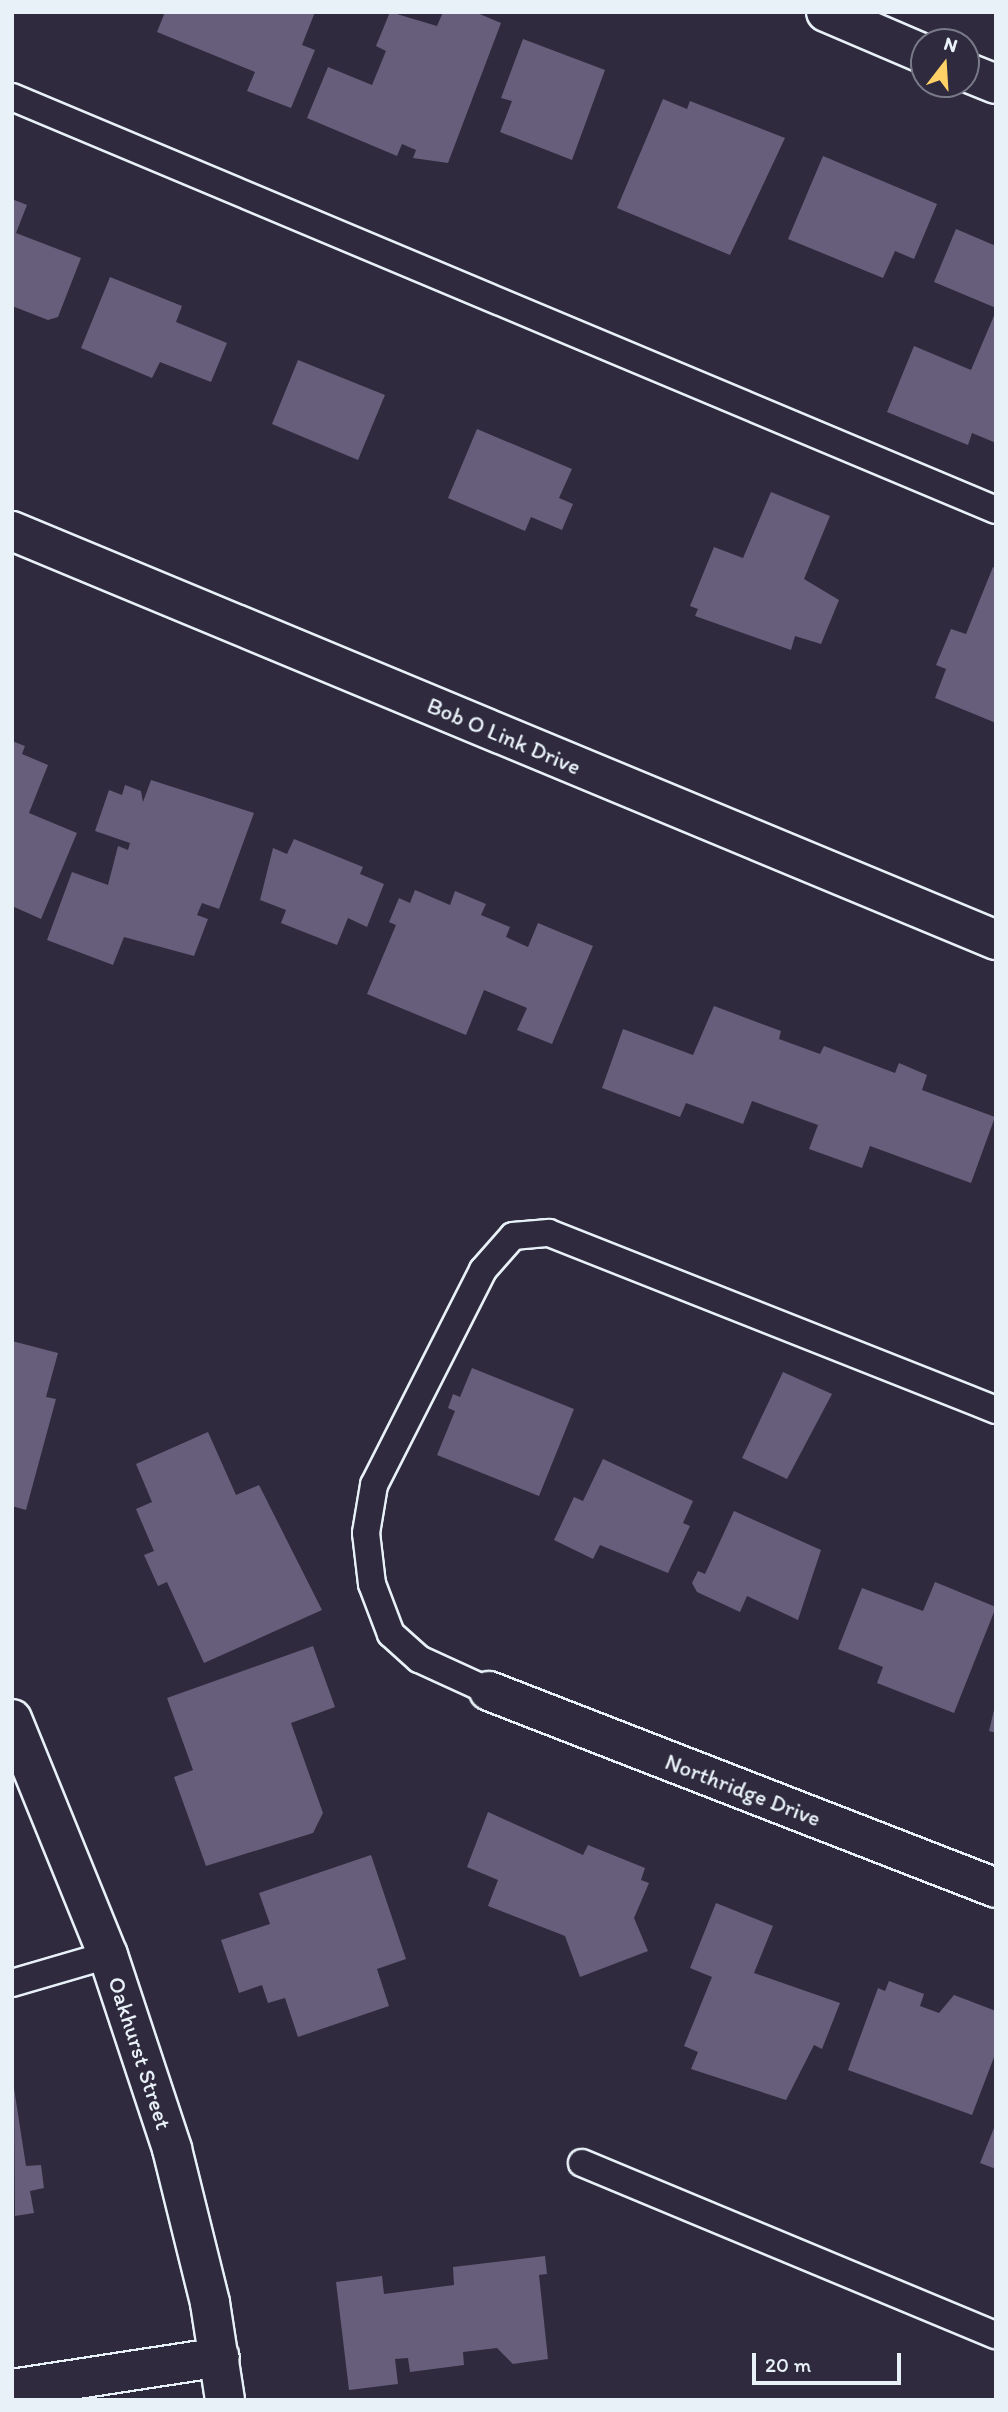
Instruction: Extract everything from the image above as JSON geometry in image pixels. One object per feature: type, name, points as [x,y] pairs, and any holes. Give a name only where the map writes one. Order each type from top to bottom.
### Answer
[{"type":"street","points":[[825,12],[910,48]]},
{"type":"street","name":"Bob O Link Drive","points":[[12,531],[996,940]]},
{"type":"street","name":"Northridge Drive","points":[[489,1691],[996,1888]]},
{"type":"street","name":"Oakhurst Street","points":[[12,1719],[108,1955],[172,2148],[220,2357],[225,2400]]},
{"type":"street","points":[[12,2389],[220,2357]]},
{"type":"lane","points":[[12,97],[996,510]]},
{"type":"lane","points":[[489,1691],[419,1659],[391,1634],[372,1584],[366,1533],[374,1485],[483,1270],[513,1236],[549,1233],[996,1410]]},
{"type":"lane","points":[[12,1983],[108,1955]]},
{"type":"lane","points":[[582,2163],[996,2335]]},
{"type":"building","points":[[165,12],[315,12],[302,45],[315,50],[291,108],[247,91],[255,72],[157,32]]},
{"type":"building","points":[[390,12],[437,26],[443,12],[475,12],[501,23],[448,163],[413,158],[416,150],[402,144],[397,156],[307,118],[328,67],[372,85],[386,51],[376,46]]},
{"type":"building","points":[[523,39],[605,70],[572,160],[500,132],[512,101],[501,98]]},
{"type":"building","points":[[663,99],[687,109],[690,101],[785,138],[730,255],[617,208]]},
{"type":"building","points":[[823,156],[937,204],[914,259],[895,251],[883,278],[788,239]]},
{"type":"building","points":[[12,199],[27,205],[16,233],[81,258],[58,317],[48,320],[12,306]]},
{"type":"building","points":[[956,229],[996,246],[996,308],[934,282]]},
{"type":"building","points":[[110,277],[182,306],[176,322],[227,343],[211,382],[160,362],[152,378],[81,348]]},
{"type":"building","points":[[996,311],[996,443],[972,433],[968,445],[887,412],[914,346],[971,370]]},
{"type":"building","points":[[298,360],[385,395],[358,460],[272,424]]},
{"type":"building","points":[[477,429],[572,469],[559,498],[573,504],[562,530],[531,517],[525,531],[448,498]]},
{"type":"building","points":[[771,492],[830,516],[804,579],[839,600],[821,644],[795,636],[791,650],[695,616],[698,609],[690,606],[714,547],[743,558]]},
{"type":"building","points":[[993,567],[996,568],[996,723],[935,698],[946,669],[936,665],[951,629],[966,634]]},
{"type":"building","points":[[12,741],[25,746],[22,754],[48,765],[29,813],[77,833],[41,919],[12,906]]},
{"type":"building","points":[[151,780],[254,813],[219,909],[202,903],[197,915],[208,919],[194,956],[124,937],[113,965],[47,940],[72,872],[108,885],[118,846],[128,850],[130,843],[95,831],[109,790],[122,795],[125,785],[141,791],[143,802]]},
{"type":"building","points":[[294,839],[363,867],[360,874],[384,884],[367,927],[348,918],[337,945],[281,923],[286,910],[260,900],[273,848],[287,854]]},
{"type":"building","points":[[415,890],[450,905],[455,891],[486,904],[481,915],[510,927],[506,937],[528,947],[538,923],[593,946],[552,1044],[517,1030],[527,1008],[484,990],[466,1035],[367,994],[396,925],[389,922],[399,898],[410,903]]},
{"type":"building","points":[[714,1006],[781,1031],[779,1039],[820,1054],[824,1046],[895,1073],[899,1063],[927,1075],[922,1090],[995,1117],[971,1183],[870,1146],[862,1168],[809,1149],[818,1125],[752,1101],[743,1124],[686,1103],[680,1117],[602,1088],[623,1029],[693,1055]]},
{"type":"building","points":[[12,1341],[58,1353],[46,1397],[56,1399],[26,1510],[12,1506]]},
{"type":"building","points":[[472,1368],[574,1409],[539,1496],[437,1455],[455,1411],[448,1408],[453,1394],[460,1397]]},
{"type":"building","points":[[783,1372],[832,1394],[787,1479],[742,1458]]},
{"type":"building","points":[[208,1432],[236,1495],[259,1485],[322,1610],[204,1663],[167,1582],[158,1586],[144,1555],[154,1551],[136,1509],[152,1502],[136,1464]]},
{"type":"building","points":[[603,1459],[693,1501],[683,1523],[690,1526],[668,1573],[600,1545],[593,1559],[554,1540],[574,1497],[583,1501]]},
{"type":"building","points":[[734,1511],[821,1550],[798,1620],[747,1596],[740,1612],[697,1592],[692,1583],[698,1571],[705,1574]]},
{"type":"building","points":[[935,1582],[996,1607],[954,1713],[877,1683],[883,1667],[838,1649],[862,1588],[923,1611]]},
{"type":"building","points":[[313,1646],[335,1707],[291,1723],[323,1813],[313,1833],[206,1866],[174,1777],[193,1770],[167,1698]]},
{"type":"building","points":[[996,1706],[996,1733],[989,1731]]},
{"type":"building","points":[[488,1812],[583,1855],[588,1845],[645,1868],[641,1880],[649,1883],[634,1918],[648,1951],[580,1977],[565,1936],[488,1906],[498,1880],[467,1867]]},
{"type":"building","points":[[371,1855],[406,1959],[377,1969],[389,2006],[298,2037],[285,1998],[268,2003],[262,1985],[239,1993],[221,1940],[270,1924],[259,1893]]},
{"type":"building","points":[[716,1903],[773,1926],[754,1973],[840,2003],[822,2049],[814,2045],[786,2100],[691,2069],[698,2052],[684,2046],[712,1977],[690,1968]]},
{"type":"building","points":[[889,1981],[924,1994],[920,2006],[939,2013],[954,1995],[996,2011],[996,2052],[972,2115],[848,2070],[878,1988],[885,1991]]},
{"type":"building","points":[[14,2088],[26,2166],[41,2165],[44,2188],[30,2191],[34,2213],[15,2216]]},
{"type":"building","points":[[996,2123],[996,2169],[980,2163]]},
{"type":"building","points":[[545,2256],[547,2274],[539,2275],[548,2359],[513,2364],[497,2348],[463,2352],[464,2365],[410,2372],[408,2358],[395,2359],[398,2384],[349,2390],[336,2282],[382,2276],[384,2294],[454,2285],[453,2267]]}]
